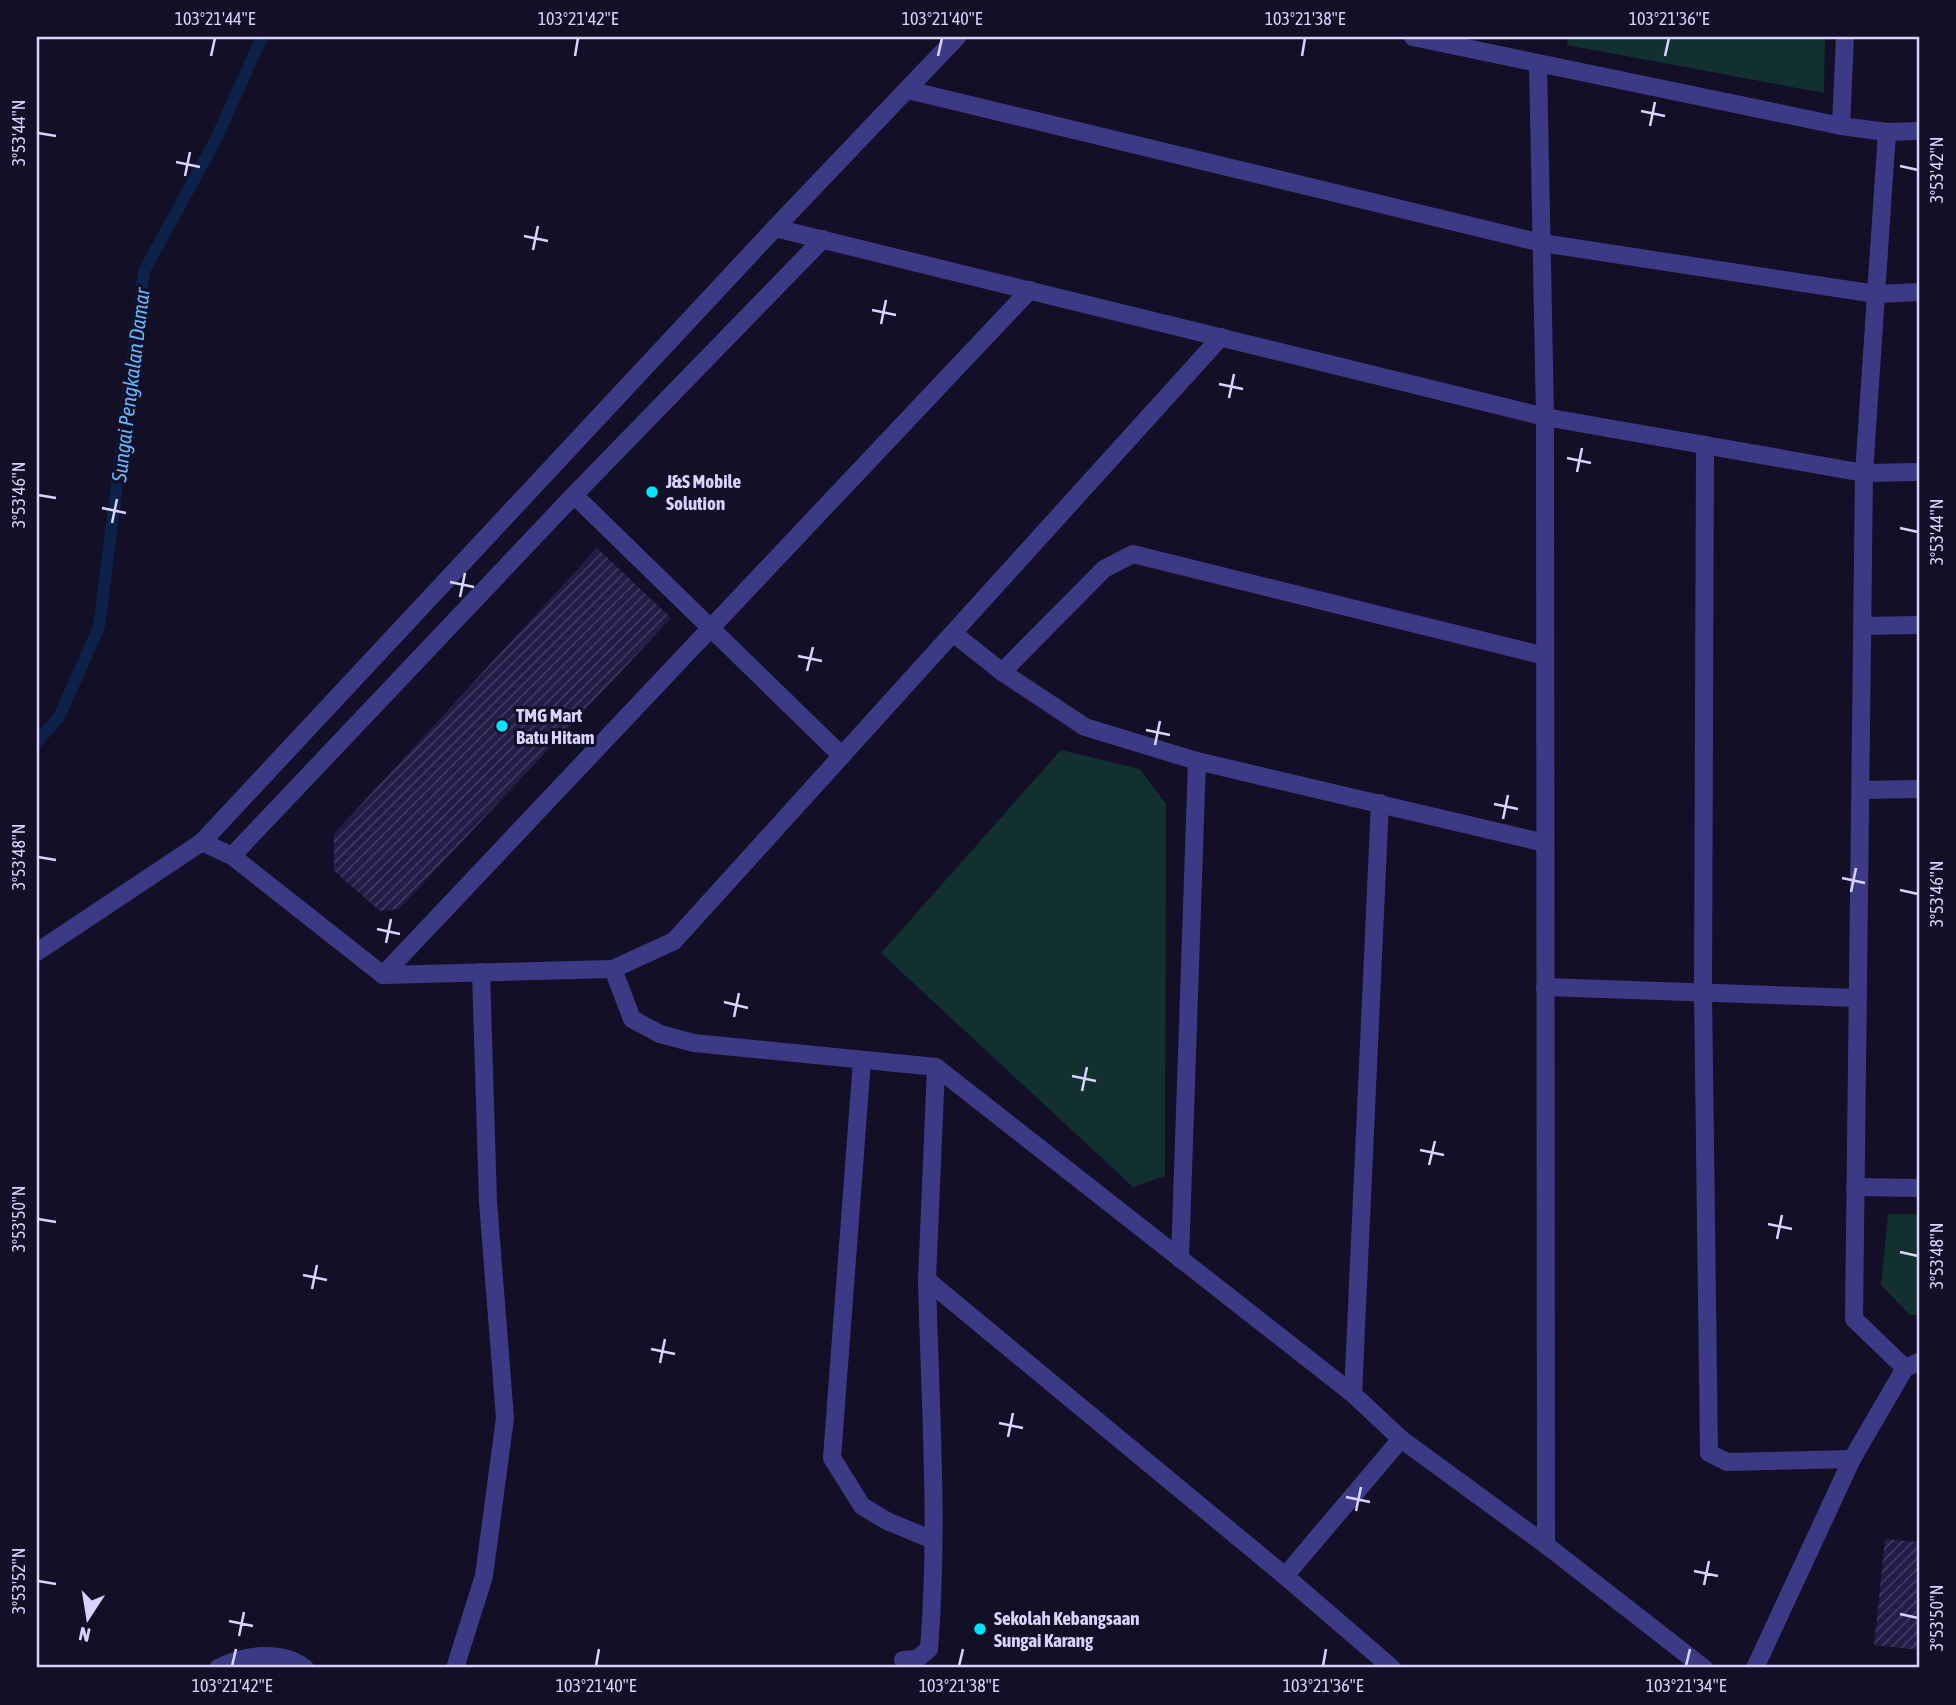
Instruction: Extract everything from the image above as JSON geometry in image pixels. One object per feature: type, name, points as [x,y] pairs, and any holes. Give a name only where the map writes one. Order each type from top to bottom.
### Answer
[{"type":"street","points":[[37,953],[202,842],[957,37]]},
{"type":"street","points":[[1413,37],[1841,126],[1887,132],[1919,131]]},
{"type":"street","points":[[1841,126],[1845,37]]},
{"type":"street","points":[[1538,63],[1545,417],[1546,1545]]},
{"type":"street","points":[[908,90],[1542,243],[1876,293],[1919,292]]},
{"type":"street","points":[[1758,1668],[1852,1459],[1912,1365],[1854,1319],[1864,473],[1887,132]]},
{"type":"street","points":[[775,228],[1545,417],[1864,473],[1919,472]]},
{"type":"street","points":[[232,856],[574,495],[823,239]]},
{"type":"street","points":[[383,975],[1030,290]]},
{"type":"street","points":[[202,842],[232,856],[383,975],[612,969],[674,940],[1221,337]]},
{"type":"street","points":[[1705,445],[1703,992],[1709,1453],[1727,1462],[1852,1459]]},
{"type":"street","points":[[574,495],[842,756]]},
{"type":"street","points":[[1002,672],[1104,569],[1133,554],[1545,656]]},
{"type":"street","points":[[1862,626],[1919,625]]},
{"type":"street","points":[[953,633],[1002,672],[1085,727],[1197,761],[1545,843]]},
{"type":"street","points":[[1180,1259],[1197,761]]},
{"type":"street","points":[[1860,790],[1919,789]]},
{"type":"street","points":[[1353,1394],[1380,803]]},
{"type":"street","points":[[612,969],[632,1020],[660,1034],[694,1043],[936,1067],[1353,1394],[1401,1439],[1546,1545],[1704,1668]]},
{"type":"street","points":[[455,1668],[484,1576],[505,1418],[488,1202],[481,972]]},
{"type":"street","points":[[1545,987],[1858,998]]},
{"type":"street","points":[[862,1060],[832,1458],[862,1506],[887,1521],[933,1540]]},
{"type":"street","points":[[903,1660],[917,1659],[929,1649],[933,1540],[927,1280],[936,1067]]},
{"type":"street","points":[[1855,1187],[1919,1188]]},
{"type":"street","points":[[927,1280],[1392,1668]]},
{"type":"street","points":[[1285,1576],[1401,1439]]},
{"type":"street","points":[[219,1668],[254,1656],[277,1657],[305,1668]]},
{"type":"green space","points":[[1568,37],[1825,37],[1824,93],[1567,45]]},
{"type":"green space","points":[[1061,750],[1140,769],[1166,804],[1165,1176],[1133,1187],[881,953]]},
{"type":"green space","points":[[1888,1214],[1919,1214],[1919,1315],[1910,1315],[1881,1285]]},
{"type":"building","name":"TMG Mart Batu Hitam","points":[[597,548],[671,618],[399,909],[380,911],[334,871],[334,834]]},
{"type":"building","points":[[1885,1539],[1919,1542],[1919,1650],[1874,1645]]},
{"type":"waterway","name":"Sungai Pengkalan Damar","points":[[37,742],[59,717],[99,627],[144,271],[215,141],[262,37]]},
{"type":"place","name":"J&S Mobile Solution","points":[[652,492]]},
{"type":"place","name":"TMG Mart Batu Hitam","points":[[502,726]]},
{"type":"place","name":"Sekolah Kebangsaan Sungai Karang","points":[[980,1629]]}]
